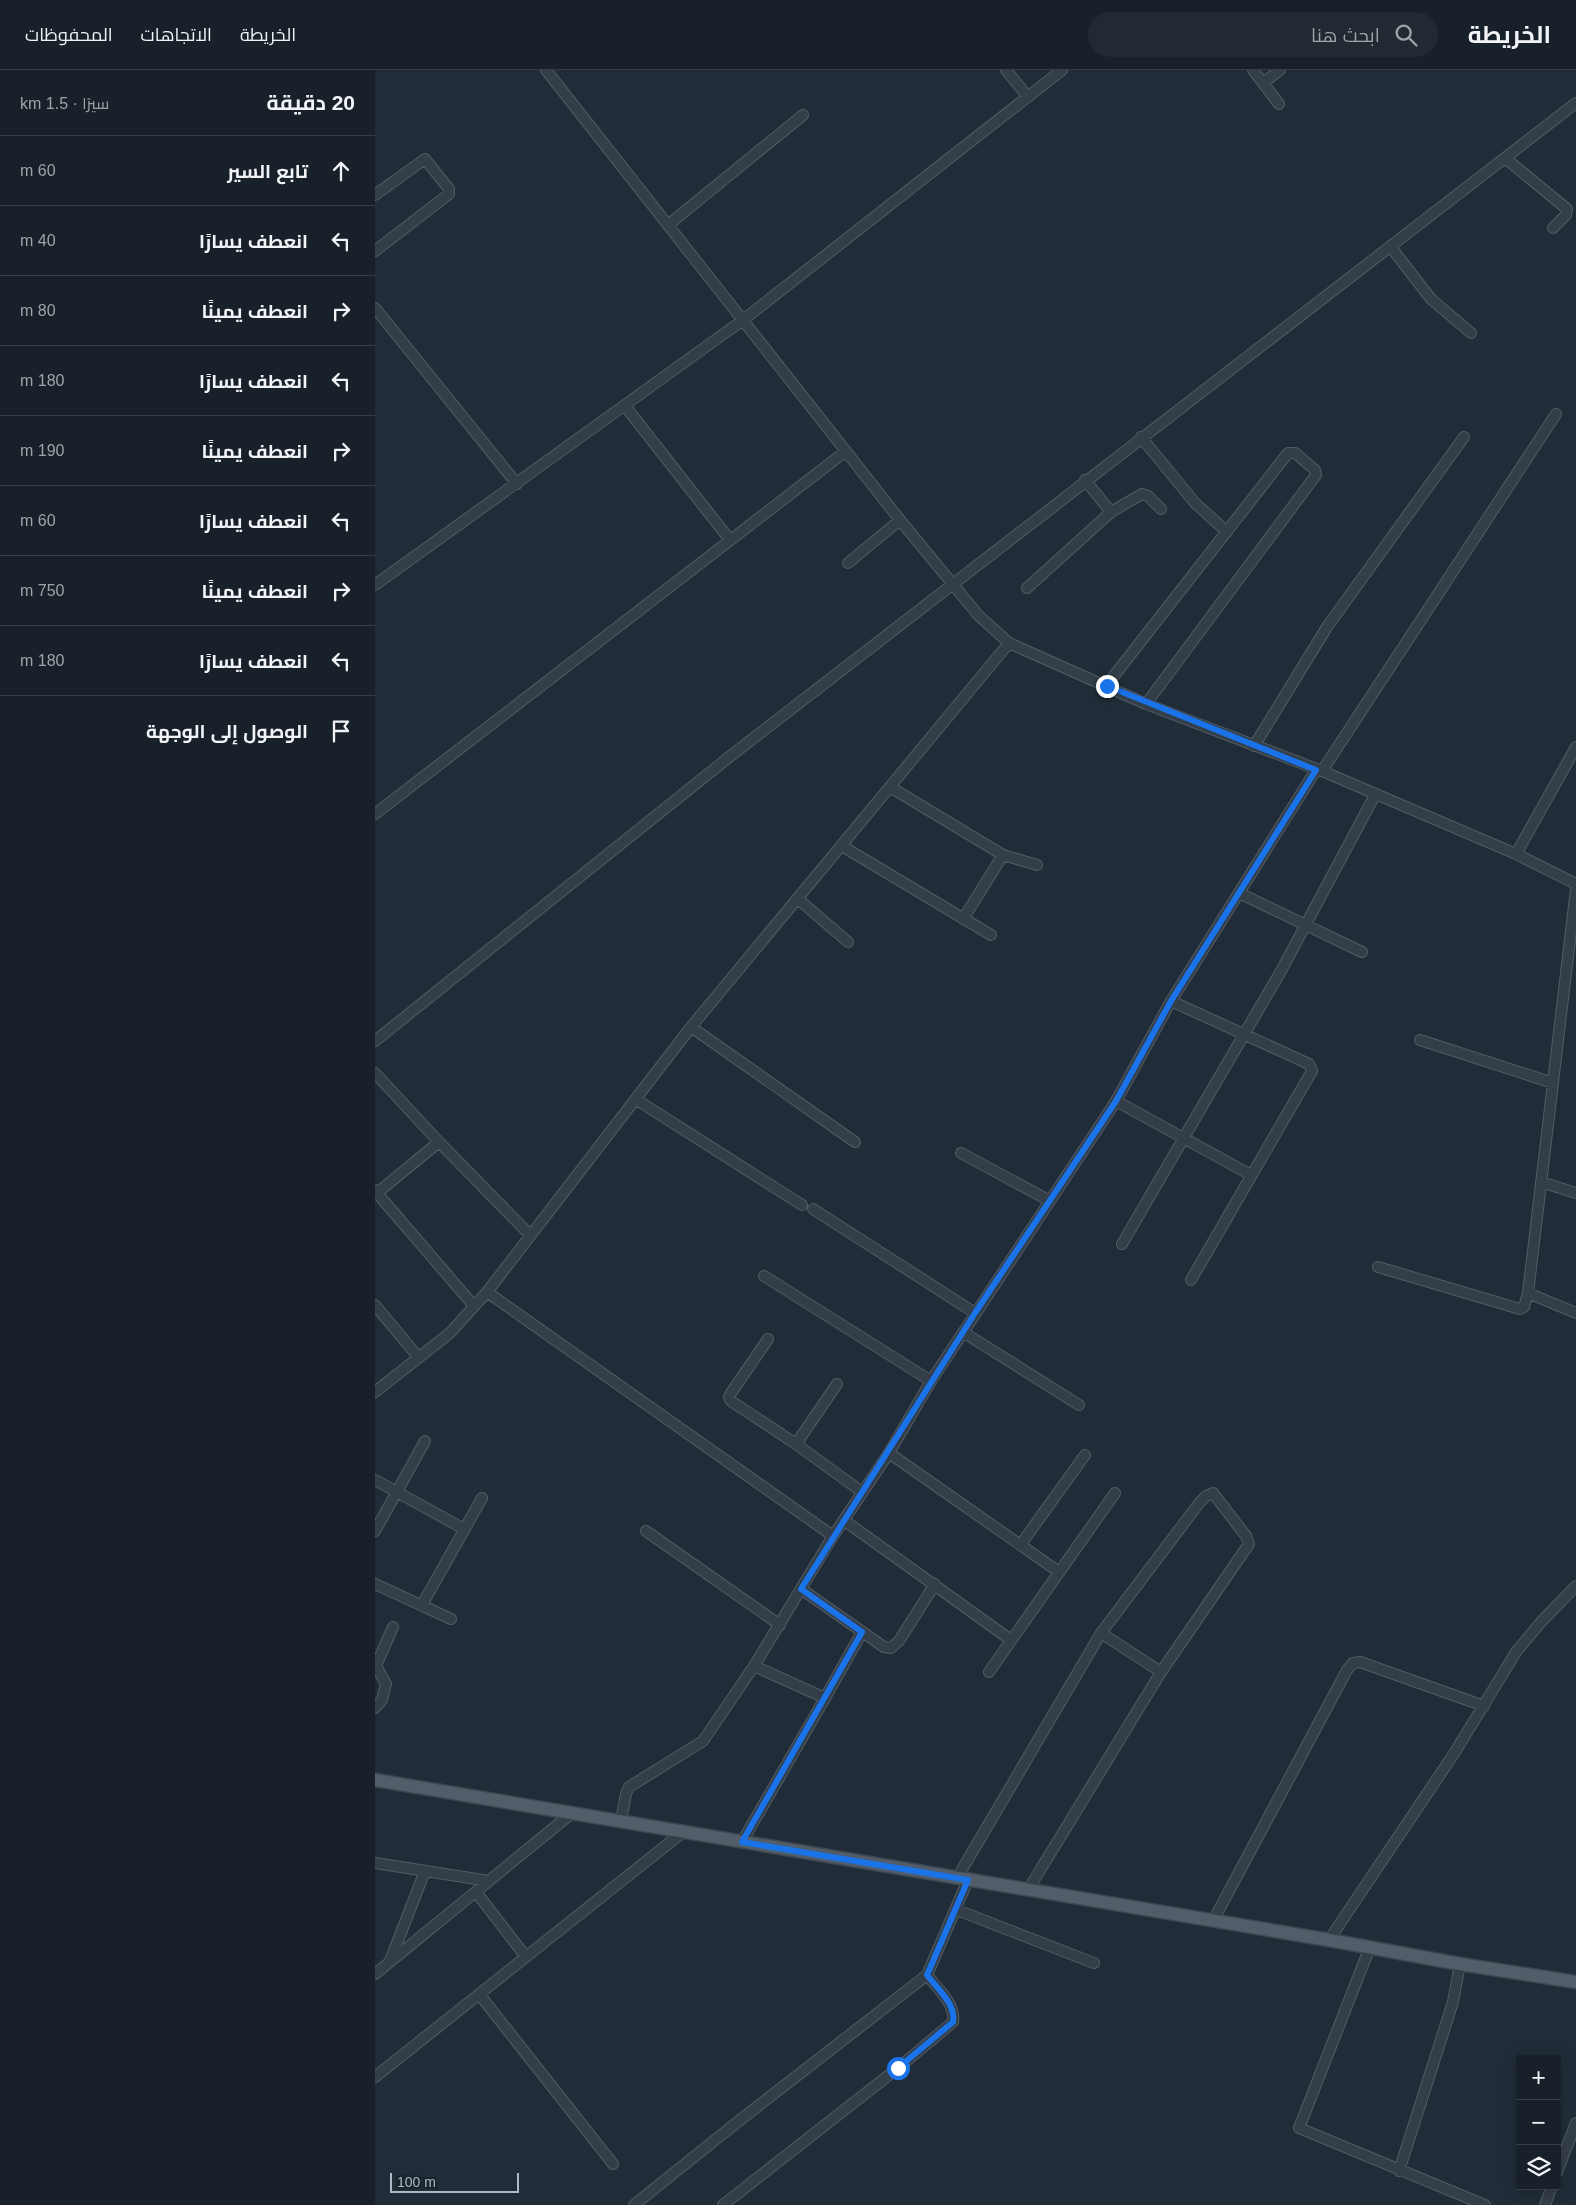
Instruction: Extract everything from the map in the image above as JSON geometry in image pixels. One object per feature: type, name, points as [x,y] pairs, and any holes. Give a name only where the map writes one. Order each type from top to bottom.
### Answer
[{"type":"main road","points":[[375,1780],[1576,1982]]},
{"type":"street","points":[[546,70],[900,520],[953,582],[978,615],[1009,643],[1146,704],[1319,770],[1516,854],[1576,884]]},
{"type":"street","points":[[1006,70],[1028,97]]},
{"type":"street","points":[[375,585],[743,320],[1062,70]]},
{"type":"street","points":[[1253,70],[1279,104]]},
{"type":"street","points":[[1263,83],[1280,70]]},
{"type":"street","points":[[375,1041],[733,754],[953,582],[1576,103]]},
{"type":"street","points":[[668,225],[803,115]]},
{"type":"street","points":[[1505,158],[1567,209],[1566,215],[1553,228]]},
{"type":"street","points":[[375,196],[425,159],[449,189],[449,194],[375,251]]},
{"type":"street","points":[[1390,246],[1431,299],[1471,332]]},
{"type":"street","points":[[375,308],[517,484]]},
{"type":"street","points":[[625,406],[730,540]]},
{"type":"street","points":[[621,1822],[629,1787],[703,1741],[754,1666],[833,1536],[889,1453],[931,1381],[1116,1101],[1171,1001],[1239,893],[1556,414]]},
{"type":"street","points":[[1141,437],[1195,503],[1227,532]]},
{"type":"street","points":[[1254,746],[1327,627],[1464,437]]},
{"type":"street","points":[[375,814],[846,451]]},
{"type":"street","points":[[1107,686],[1288,453],[1295,453],[1315,470],[1316,475],[1146,704]]},
{"type":"street","points":[[1085,480],[1111,512]]},
{"type":"street","points":[[1027,588],[1111,512],[1142,494],[1148,496],[1161,509]]},
{"type":"street","points":[[848,563],[900,520]]},
{"type":"street","points":[[375,1392],[450,1332],[487,1292],[637,1100],[691,1027],[1009,643]]},
{"type":"street","points":[[1516,854],[1576,747]]},
{"type":"street","points":[[889,786],[1003,855],[1037,865]]},
{"type":"street","points":[[1122,1244],[1305,926],[1375,794]]},
{"type":"street","points":[[842,846],[991,935]]},
{"type":"street","points":[[963,919],[1003,855]]},
{"type":"street","points":[[1378,1267],[1521,1309],[1524,1307],[1528,1293],[1576,889]]},
{"type":"street","points":[[1239,893],[1361,952]]},
{"type":"street","points":[[798,899],[848,942]]},
{"type":"street","points":[[1171,1001],[1309,1064],[1312,1072],[1191,1280]]},
{"type":"street","points":[[691,1027],[855,1142]]},
{"type":"street","points":[[1420,1040],[1553,1083]]},
{"type":"street","points":[[375,1073],[530,1235]]},
{"type":"street","points":[[637,1100],[802,1205]]},
{"type":"street","points":[[1116,1101],[1251,1175]]},
{"type":"street","points":[[439,1142],[376,1192],[474,1306]]},
{"type":"street","points":[[961,1153],[1050,1201]]},
{"type":"street","points":[[1541,1182],[1576,1193]]},
{"type":"street","points":[[813,1209],[975,1313]]},
{"type":"street","points":[[764,1276],[931,1381]]},
{"type":"street","points":[[487,1292],[833,1536]]},
{"type":"street","points":[[1528,1293],[1576,1313]]},
{"type":"street","points":[[375,1305],[419,1358]]},
{"type":"street","points":[[963,1332],[1079,1405]]},
{"type":"street","points":[[768,1339],[729,1396],[731,1401],[796,1444],[862,1492]]},
{"type":"street","points":[[796,1444],[837,1384]]},
{"type":"street","points":[[375,1532],[425,1441]]},
{"type":"street","points":[[889,1453],[1059,1572]]},
{"type":"street","points":[[1021,1544],[1085,1455]]},
{"type":"street","points":[[375,1480],[464,1529]]},
{"type":"street","points":[[989,1672],[1115,1493]]},
{"type":"street","points":[[634,2205],[927,1975],[957,1910],[963,1879],[1101,1633],[1200,1502],[1206,1496],[1213,1493],[1247,1536],[1249,1544],[1161,1672],[1028,1890]]},
{"type":"street","points":[[421,1606],[481,1498]]},
{"type":"street","points":[[845,1520],[1011,1640]]},
{"type":"street","points":[[646,1531],[780,1625]]},
{"type":"street","points":[[375,1584],[451,1619]]},
{"type":"street","points":[[801,1589],[884,1647],[891,1648],[899,1641],[935,1584]]},
{"type":"street","points":[[1329,1940],[1455,1752],[1517,1652],[1541,1622],[1576,1586]]},
{"type":"street","points":[[375,1708],[382,1700],[386,1684],[375,1667],[393,1627]]},
{"type":"street","points":[[742,1842],[862,1632]]},
{"type":"street","points":[[1101,1633],[1161,1672]]},
{"type":"street","points":[[1213,1922],[1347,1670],[1353,1663],[1360,1662],[1484,1706]]},
{"type":"street","points":[[754,1666],[825,1698]]},
{"type":"street","points":[[375,1974],[572,1813]]},
{"type":"street","points":[[376,2075],[683,1832]]},
{"type":"street","points":[[375,1863],[489,1881]]},
{"type":"street","points":[[390,1962],[425,1871]]},
{"type":"street","points":[[476,1892],[526,1957]]},
{"type":"street","points":[[957,1910],[1094,1963]]},
{"type":"street","points":[[1369,1947],[1299,2128],[1485,2205]]},
{"type":"street","points":[[1399,2171],[1453,2002],[1460,1964]]},
{"type":"street","points":[[723,2205],[898,2068],[953,2022],[954,2014],[947,2000],[927,1975]]},
{"type":"street","points":[[479,1994],[613,2164]]},
{"type":"street","points":[[1561,2162],[1576,2123]]},
{"type":"street","points":[[1545,2205],[1551,2190]]},
{"type":"route","points":[[898,2068],[953,2022],[954,2014],[947,2000],[927,1975],[957,1910],[968,1880],[742,1842],[862,1632],[801,1589],[833,1536],[889,1453],[927,1388],[975,1313],[1116,1101],[1171,1001],[1316,770],[1146,704],[1107,686]]}]
